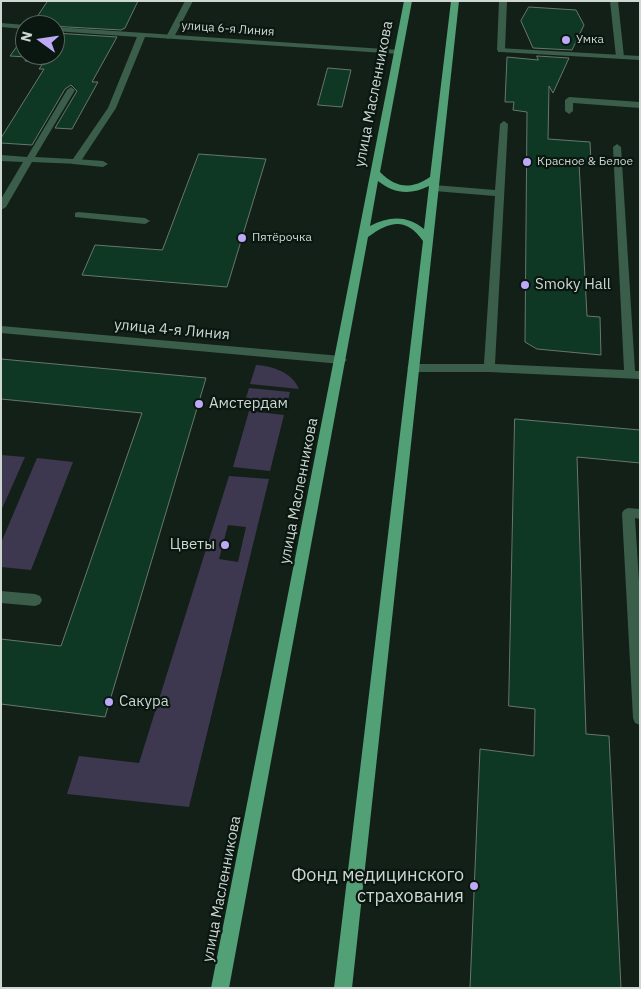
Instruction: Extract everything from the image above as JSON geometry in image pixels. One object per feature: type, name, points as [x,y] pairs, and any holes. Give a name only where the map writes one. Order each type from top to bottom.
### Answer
[{"type":"main road","name":"улица Масленникова","points":[[220,988],[408,1]]},
{"type":"main road","points":[[343,988],[455,1]]},
{"type":"main road","points":[[376,174],[387,184],[403,189],[419,188],[434,183]]},
{"type":"main road","points":[[364,235],[380,224],[398,221],[417,226],[428,240]]},
{"type":"street","points":[[170,37],[189,1]]},
{"type":"street","points":[[503,1],[501,50],[639,58]]},
{"type":"street","points":[[614,1],[620,57]]},
{"type":"street","points":[[1,25],[15,26]]},
{"type":"street","name":"улица 6-я Линия","points":[[65,30],[399,52]]},
{"type":"street","points":[[76,162],[90,144],[115,102],[142,35]]},
{"type":"street","points":[[1,207],[71,90]]},
{"type":"street","points":[[569,111],[569,100],[640,105]]},
{"type":"street","points":[[489,368],[504,124]]},
{"type":"street","points":[[413,368],[489,368],[635,374],[617,147]]},
{"type":"street","points":[[1,158],[103,164]]},
{"type":"street","points":[[434,183],[499,193]]},
{"type":"street","points":[[78,215],[145,221]]},
{"type":"street","name":"улица 4-я Линия","points":[[1,329],[341,360]]},
{"type":"street","points":[[640,514],[628,513],[640,718]]},
{"type":"street","points":[[1,597],[34,600]]},
{"type":"shaded area","points":[[256,365],[287,374],[299,389],[250,384]]},
{"type":"shaded area","points":[[249,388],[290,392],[286,409],[244,405]]},
{"type":"shaded area","points":[[249,411],[284,415],[270,471],[233,467]]},
{"type":"shaded area","points":[[1,455],[25,457],[1,511]]},
{"type":"shaded area","points":[[37,458],[73,462],[31,570],[1,567],[1,543]]},
{"type":"shaded area","points":[[229,476],[269,479],[189,807],[67,794],[79,756],[139,763]],"holes":[[[228,525],[246,527],[238,562],[219,559]]]},
{"type":"building","points":[[48,1],[138,1],[125,28],[121,30],[65,27],[65,15],[39,15]]},
{"type":"building","points":[[529,7],[576,10],[584,25],[572,50],[533,48],[521,21]]},
{"type":"building","points":[[65,34],[117,37],[92,82],[98,82],[72,129],[55,128],[77,91],[71,85],[65,89],[32,145],[1,143],[1,138],[44,69],[39,69],[42,65],[65,65]]},
{"type":"building","points":[[15,49],[15,56],[10,56]]},
{"type":"building","points":[[537,56],[569,58],[553,93],[549,86],[548,139],[590,142],[591,163],[579,163],[587,316],[600,317],[601,355],[537,349],[525,342],[527,112],[513,110],[514,102],[505,102],[507,57],[538,60]]},
{"type":"building","points":[[328,68],[351,70],[342,107],[318,105]]},
{"type":"building","points":[[199,154],[266,159],[227,287],[82,275],[95,245],[162,250]]},
{"type":"building","points":[[1,359],[206,378],[105,717],[1,704],[1,639],[61,646],[142,413],[1,399]]},
{"type":"building","points":[[515,419],[640,430],[640,463],[577,457],[586,734],[609,736],[621,988],[470,988],[480,749],[534,756],[535,709],[509,706]]},
{"type":"place","name":"Умка","points":[[566,40]]},
{"type":"place","name":"Красное & Белое","points":[[527,162]]},
{"type":"place","name":"Пятёрочка","points":[[242,238]]},
{"type":"place","name":"Smoky Hall","points":[[525,285]]},
{"type":"place","name":"Амстердам","points":[[199,404]]},
{"type":"place","name":"Цветы","points":[[225,545]]},
{"type":"place","name":"Сакура","points":[[109,702]]},
{"type":"place","name":"Фонд медицинского страхования","points":[[474,886]]}]
